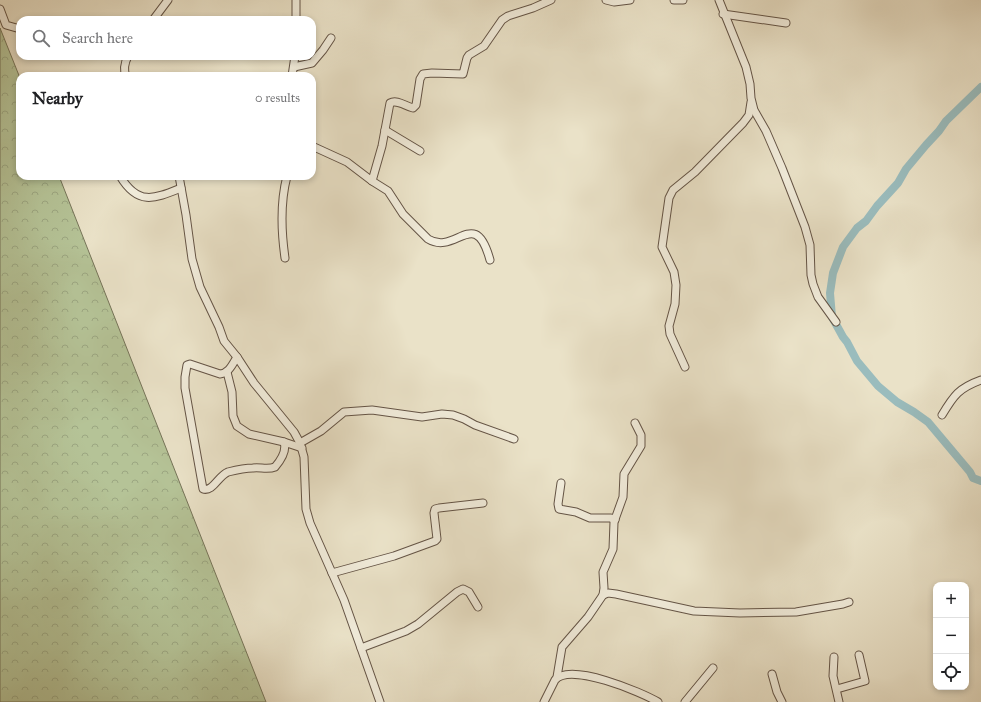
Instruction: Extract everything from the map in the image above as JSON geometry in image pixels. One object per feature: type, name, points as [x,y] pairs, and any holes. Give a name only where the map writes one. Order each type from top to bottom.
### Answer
[{"type":"street","points":[[156,16],[168,0]]},
{"type":"street","points":[[296,0],[296,16]]},
{"type":"street","points":[[372,181],[386,130],[390,103],[396,102],[414,107],[420,79],[423,74],[463,74],[469,54],[484,46],[502,20],[508,16],[533,8],[551,0]]},
{"type":"street","points":[[606,0],[614,2],[630,0]]},
{"type":"street","points":[[674,0],[683,0]]},
{"type":"street","points":[[685,367],[670,334],[669,326],[675,304],[676,285],[674,272],[662,247],[669,198],[673,190],[696,172],[743,123],[749,115],[751,107],[750,84],[746,67],[723,14],[719,0]]},
{"type":"street","points":[[0,9],[6,25],[16,28]]},
{"type":"street","points":[[723,14],[786,23]]},
{"type":"street","points":[[316,59],[331,38]]},
{"type":"street","points":[[125,72],[124,67],[127,60]]},
{"type":"street","points":[[293,72],[295,60]]},
{"type":"street","points":[[294,67],[312,64],[315,60]]},
{"type":"street","points":[[751,98],[754,110],[768,136],[782,168],[805,227],[810,245],[811,275],[813,284],[818,297],[836,322]]},
{"type":"street","points":[[386,130],[420,151]]},
{"type":"street","points":[[316,148],[347,162],[392,195],[404,214],[428,239],[438,243],[466,234],[478,235],[483,241],[490,260]]},
{"type":"street","points":[[123,180],[136,194],[144,197],[155,197],[181,188]]},
{"type":"street","points":[[180,180],[192,259],[200,287],[224,341],[237,357],[254,383],[294,432],[301,445],[305,469],[306,509],[310,523],[353,623],[380,702]]},
{"type":"street","points":[[285,258],[282,242],[282,199],[286,180]]},
{"type":"street","points":[[237,357],[227,372],[220,374],[190,364],[187,365],[185,388],[203,489],[212,487],[220,476],[230,472],[252,468],[275,467],[284,453],[284,442]]},
{"type":"street","points":[[227,372],[232,392],[233,416],[237,426],[249,434],[301,445],[344,412],[372,410],[422,416],[442,414],[453,415],[464,418],[475,425],[514,439]]},
{"type":"street","points":[[942,415],[954,395],[959,390],[981,380]]},
{"type":"street","points":[[544,702],[557,677],[562,647],[588,617],[602,595],[604,588],[603,572],[613,549],[615,520],[623,497],[624,474],[641,446],[641,435],[635,423]]},
{"type":"street","points":[[562,483],[558,504],[559,509],[576,512],[590,518],[611,518],[615,520]]},
{"type":"street","points":[[332,573],[394,556],[435,541],[437,539],[434,513],[435,509],[484,503]]},
{"type":"street","points":[[361,648],[412,628],[457,592],[463,589],[469,592],[478,607]]},
{"type":"street","points":[[602,595],[608,593],[616,594],[694,611],[740,613],[796,612],[849,602]]},
{"type":"street","points":[[837,689],[865,681],[859,656]]},
{"type":"street","points":[[834,657],[833,676],[839,702]]},
{"type":"street","points":[[685,702],[713,668]]},
{"type":"street","points":[[772,674],[775,687],[782,702]]},
{"type":"street","points":[[557,677],[574,675],[596,678],[618,684],[648,699],[658,702]]},
{"type":"green space","points":[[0,28],[18,72],[16,72],[16,180],[61,180],[266,702],[0,702]]},
{"type":"waterway","points":[[981,87],[946,121],[906,169],[898,183],[877,206],[866,221],[857,228],[843,247],[833,273],[830,293],[832,317],[857,361],[878,386],[897,402],[928,422],[970,472],[973,478],[981,481]]}]
